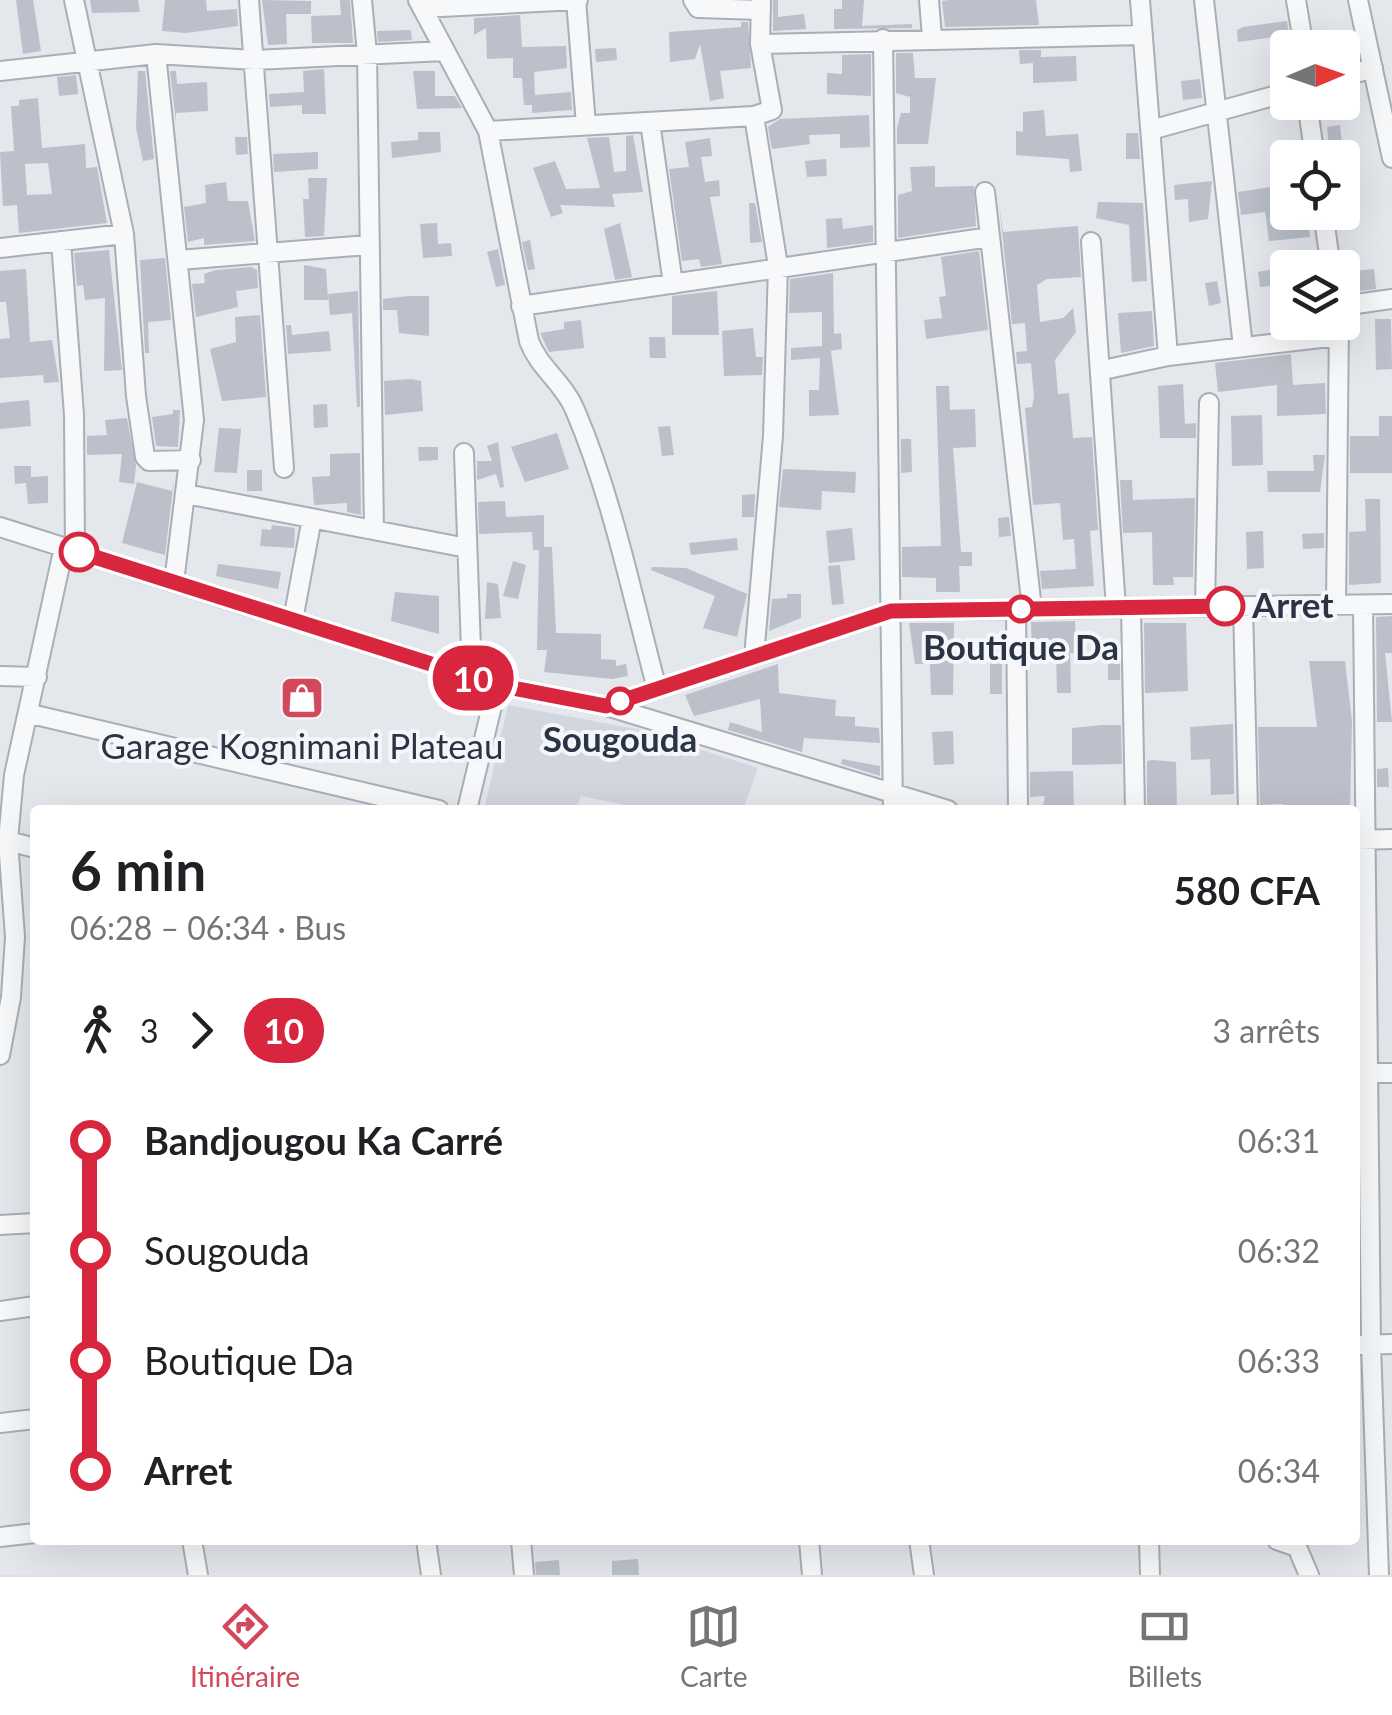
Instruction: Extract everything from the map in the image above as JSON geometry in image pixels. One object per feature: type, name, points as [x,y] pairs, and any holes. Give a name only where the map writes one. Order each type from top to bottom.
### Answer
[{"type":"street","points":[[74,0],[124,234],[136,396],[146,457],[149,461],[191,460]]},
{"type":"street","points":[[249,0],[284,468]]},
{"type":"street","points":[[362,0],[367,54],[374,530]]},
{"type":"street","points":[[586,125],[577,0],[420,4],[488,131],[521,306],[535,358],[574,406],[596,468],[657,689]]},
{"type":"street","points":[[488,131],[754,116],[772,110],[760,44],[761,5],[698,8],[693,0]]},
{"type":"street","points":[[929,0],[932,37]]},
{"type":"street","points":[[1140,0],[1168,356]]},
{"type":"street","points":[[1204,0],[1243,347]]},
{"type":"street","points":[[1296,0],[1301,30]]},
{"type":"street","points":[[1358,0],[1380,74],[1392,158]]},
{"type":"street","points":[[760,44],[883,38],[1143,35]]},
{"type":"street","points":[[0,527],[497,685],[606,706],[893,803],[883,38]]},
{"type":"street","points":[[0,71],[156,54],[254,60],[445,51]]},
{"type":"street","points":[[156,54],[194,420],[174,582]]},
{"type":"street","points":[[1151,130],[1270,97]]},
{"type":"street","points":[[754,116],[778,266],[774,436],[754,657]]},
{"type":"street","points":[[650,122],[673,284]]},
{"type":"street","points":[[984,192],[1024,609],[1018,805]]},
{"type":"street","points":[[0,248],[124,234]]},
{"type":"street","points":[[521,306],[990,237]]},
{"type":"street","points":[[0,1054],[13,965],[8,842],[14,775],[69,549],[74,415],[61,241]]},
{"type":"street","points":[[1090,242],[1124,608],[1135,805]]},
{"type":"street","points":[[179,260],[368,244]]},
{"type":"street","points":[[1360,303],[1392,299]]},
{"type":"street","points":[[1103,370],[1280,340]]},
{"type":"street","points":[[1336,605],[1338,340]]},
{"type":"street","points":[[1205,607],[1209,403]]},
{"type":"street","points":[[464,453],[472,677]]},
{"type":"street","points":[[186,494],[468,548]]},
{"type":"street","points":[[293,620],[312,518]]},
{"type":"street","points":[[1363,604],[1363,1345],[1380,1575]]},
{"type":"street","points":[[606,706],[891,611],[1392,604]]},
{"type":"street","points":[[1244,606],[1248,805]]},
{"type":"street","points":[[0,676],[37,677]]},
{"type":"street","points":[[468,805],[497,685]]},
{"type":"street","points":[[31,714],[418,805]]},
{"type":"street","points":[[1360,840],[1392,839]]},
{"type":"street","points":[[8,842],[30,847]]},
{"type":"street","points":[[13,965],[30,968]]},
{"type":"street","points":[[1362,1073],[1392,1072]]},
{"type":"street","points":[[0,1224],[30,1223]]},
{"type":"street","points":[[0,1311],[30,1307]]},
{"type":"street","points":[[1363,1345],[1392,1344]]},
{"type":"street","points":[[0,1424],[30,1420]]},
{"type":"street","points":[[0,1537],[30,1534]]},
{"type":"street","points":[[193,1545],[198,1575]]},
{"type":"street","points":[[427,1545],[430,1575]]},
{"type":"street","points":[[522,1545],[524,1575]]},
{"type":"street","points":[[809,1545],[812,1575]]},
{"type":"street","points":[[920,1545],[924,1575]]},
{"type":"street","points":[[1149,1545],[1150,1575]]},
{"type":"street","points":[[1291,1545],[1297,1547],[1309,1575]]},
{"type":"shaded area","points":[[508,705],[636,729],[758,768],[745,805],[626,805],[581,796],[578,805],[485,805]]},
{"type":"building","points":[[16,0],[33,0],[41,51],[23,54]]},
{"type":"building","points":[[90,0],[138,0],[140,12],[92,13]]},
{"type":"building","points":[[165,0],[206,0],[207,11],[237,9],[238,26],[186,33],[162,31]]},
{"type":"building","points":[[262,0],[311,1],[311,14],[286,14],[287,44],[268,45]]},
{"type":"building","points":[[340,0],[350,0],[353,43],[312,43],[311,16],[341,15]]},
{"type":"building","points":[[773,0],[778,0],[778,17],[804,14],[806,29],[773,31]]},
{"type":"building","points":[[842,0],[864,0],[862,26],[912,24],[912,28],[834,29],[834,9],[842,9]]},
{"type":"building","points":[[1036,0],[1039,25],[945,27],[942,1]]},
{"type":"building","points":[[520,15],[522,47],[566,46],[567,68],[534,72],[535,95],[571,92],[572,110],[532,113],[532,105],[524,105],[522,78],[513,78],[513,58],[487,59],[486,28],[474,35],[474,18]]},
{"type":"building","points":[[1287,21],[1288,30],[1270,30],[1270,38],[1238,42],[1237,30]]},
{"type":"building","points":[[741,22],[748,22],[751,68],[720,71],[724,98],[710,101],[700,44],[695,59],[670,62],[669,32],[741,27]]},
{"type":"building","points":[[411,30],[412,40],[378,42],[377,31]]},
{"type":"building","points":[[616,48],[617,60],[596,62],[595,49]]},
{"type":"building","points":[[1019,50],[1041,50],[1041,57],[1076,56],[1077,81],[1033,83],[1033,63],[1020,64]]},
{"type":"building","points":[[896,53],[913,53],[915,78],[936,78],[928,144],[897,144],[901,113],[910,113],[910,97],[896,93]]},
{"type":"building","points":[[871,54],[871,96],[827,94],[827,73],[842,74],[842,55]]},
{"type":"building","points":[[324,69],[326,114],[302,114],[302,105],[270,107],[269,94],[304,92],[303,71]]},
{"type":"building","points":[[138,71],[145,71],[154,159],[143,161],[136,128]]},
{"type":"building","points":[[170,71],[176,71],[177,84],[207,82],[208,111],[176,113],[176,123]]},
{"type":"building","points":[[413,71],[435,71],[435,96],[455,96],[462,108],[417,109]]},
{"type":"building","points":[[76,75],[78,94],[59,96],[57,77]]},
{"type":"building","points":[[1200,79],[1202,98],[1183,100],[1181,81]]},
{"type":"building","points":[[38,98],[42,148],[85,144],[86,168],[97,167],[107,223],[19,233],[17,205],[3,206],[0,152],[14,151],[11,106],[19,106],[19,100]],"holes":[[[48,163],[52,194],[27,195],[25,164]]]},
{"type":"building","points":[[1044,110],[1046,136],[1078,134],[1082,171],[1070,172],[1069,159],[1016,155],[1016,131],[1023,132],[1023,112]]},
{"type":"building","points":[[869,115],[870,147],[840,148],[840,134],[809,135],[810,144],[772,149],[768,127],[780,119]]},
{"type":"building","points":[[1340,125],[1342,140],[1328,140],[1327,127]]},
{"type":"building","points":[[418,132],[440,132],[441,152],[392,158],[391,142],[418,140]]},
{"type":"building","points":[[1126,133],[1138,133],[1140,159],[1126,159]]},
{"type":"building","points":[[633,135],[643,192],[612,194],[615,207],[560,205],[563,213],[551,217],[533,168],[555,161],[566,189],[600,188],[587,138],[609,137],[614,172],[626,171],[626,136]]},
{"type":"building","points":[[235,137],[247,137],[248,154],[236,155]]},
{"type":"building","points":[[710,138],[712,156],[701,157],[705,182],[719,180],[720,196],[710,197],[722,264],[701,267],[699,259],[682,261],[669,169],[689,167],[685,142]]},
{"type":"building","points":[[318,152],[318,169],[274,172],[273,154]]},
{"type":"building","points":[[826,159],[827,176],[807,177],[805,161]]},
{"type":"building","points":[[935,166],[935,187],[974,186],[976,226],[898,238],[898,195],[912,191],[910,167]]},
{"type":"building","points":[[308,178],[327,178],[324,236],[305,237],[303,199],[309,199]]},
{"type":"building","points":[[1212,181],[1208,219],[1189,222],[1188,199],[1175,200],[1174,185]]},
{"type":"building","points":[[226,182],[228,201],[248,201],[255,241],[204,245],[204,238],[188,242],[184,207],[206,203],[205,185]]},
{"type":"building","points":[[1270,187],[1270,230],[1309,230],[1310,237],[1269,241],[1265,212],[1241,215],[1238,192]]},
{"type":"building","points":[[1098,202],[1143,203],[1147,281],[1132,282],[1129,225],[1096,218]]},
{"type":"building","points":[[749,203],[755,203],[762,242],[750,243]]},
{"type":"building","points":[[999,203],[1003,232],[1078,226],[1081,277],[1047,279],[1037,285],[1040,322],[1063,318],[1073,308],[1076,332],[1055,360],[1058,394],[1069,393],[1073,438],[1092,437],[1098,530],[1090,531],[1094,586],[1042,589],[1040,571],[1076,569],[1074,539],[1063,540],[1060,503],[1033,505],[1025,408],[1032,407],[1034,397],[1031,363],[1017,364],[1016,352],[1027,351],[1025,323],[1012,324]]},
{"type":"building","points":[[842,218],[843,229],[873,225],[873,242],[827,248],[826,219]]},
{"type":"building","points":[[437,223],[438,244],[451,243],[452,256],[423,258],[420,224]]},
{"type":"building","points":[[620,223],[632,277],[615,280],[604,229]]},
{"type":"building","points":[[530,240],[535,269],[528,270],[522,242]]},
{"type":"building","points":[[498,249],[505,285],[496,287],[487,252]]},
{"type":"building","points":[[109,250],[122,370],[104,371],[105,298],[85,300],[83,285],[77,286],[74,253]]},
{"type":"building","points":[[979,251],[988,330],[926,339],[924,320],[942,318],[939,297],[946,296],[941,257]]},
{"type":"building","points":[[165,258],[171,320],[148,322],[149,353],[145,353],[140,260]]},
{"type":"building","points":[[304,265],[326,269],[328,300],[304,300]]},
{"type":"building","points":[[26,269],[30,342],[52,340],[59,382],[44,383],[43,375],[0,378],[0,339],[10,338],[6,302],[0,302],[0,271]]},
{"type":"building","points":[[1374,269],[1376,289],[1360,291],[1360,270]]},
{"type":"building","points":[[216,270],[257,270],[258,288],[236,291],[238,307],[196,317],[192,284],[205,283],[204,274]]},
{"type":"building","points":[[1270,270],[1270,286],[1260,287],[1258,272]]},
{"type":"building","points":[[833,273],[834,334],[841,333],[842,349],[831,351],[839,415],[809,416],[809,390],[819,390],[820,358],[791,360],[791,348],[822,346],[822,312],[789,313],[790,279]]},
{"type":"building","points":[[1217,281],[1221,303],[1209,306],[1205,283]]},
{"type":"building","points":[[358,291],[360,407],[352,313],[330,315],[328,294]]},
{"type":"building","points":[[717,291],[719,335],[672,335],[672,296]]},
{"type":"building","points":[[429,296],[429,336],[399,333],[397,310],[383,310],[383,299]]},
{"type":"building","points":[[1152,311],[1154,346],[1121,353],[1118,313]]},
{"type":"building","points":[[260,315],[266,397],[222,401],[210,349],[236,342],[235,317]]},
{"type":"building","points":[[1375,319],[1391,319],[1392,369],[1376,370]]},
{"type":"building","points":[[581,320],[584,348],[549,352],[540,333],[564,329],[564,322]]},
{"type":"building","points":[[286,325],[291,325],[292,335],[329,331],[331,351],[288,354]]},
{"type":"building","points":[[753,328],[756,357],[763,357],[762,375],[724,376],[722,331]]},
{"type":"building","points":[[649,337],[665,337],[666,358],[650,358]]},
{"type":"building","points":[[1291,354],[1293,385],[1325,383],[1326,414],[1277,416],[1277,385],[1218,392],[1215,363]]},
{"type":"building","points":[[384,381],[421,381],[423,411],[385,415]]},
{"type":"building","points":[[1183,384],[1185,424],[1196,423],[1196,438],[1160,438],[1158,386]]},
{"type":"building","points":[[936,386],[949,386],[950,410],[975,409],[976,447],[953,448],[961,552],[972,552],[972,566],[959,566],[960,592],[936,592],[936,578],[902,577],[902,547],[941,546]]},
{"type":"building","points":[[29,400],[31,426],[0,429],[0,403]]},
{"type":"building","points":[[327,404],[328,427],[314,428],[313,405]]},
{"type":"building","points":[[173,410],[180,410],[178,447],[156,446],[152,417],[173,414]]},
{"type":"building","points":[[1262,415],[1263,465],[1232,466],[1231,416]]},
{"type":"building","points":[[1379,416],[1392,416],[1392,473],[1350,473],[1350,436],[1379,436]]},
{"type":"building","points":[[127,418],[136,466],[134,484],[119,482],[122,454],[87,455],[87,436],[107,435],[105,420]]},
{"type":"building","points":[[670,426],[674,455],[662,456],[658,427]]},
{"type":"building","points":[[219,428],[241,429],[237,473],[214,472]]},
{"type":"building","points":[[557,433],[569,469],[525,482],[511,447]]},
{"type":"building","points":[[901,439],[911,439],[912,472],[901,473]]},
{"type":"building","points":[[498,442],[504,487],[500,488],[496,474],[477,480],[477,461],[492,461],[487,446]]},
{"type":"building","points":[[418,447],[438,447],[438,460],[419,461]]},
{"type":"building","points":[[360,453],[361,515],[347,512],[347,503],[314,505],[312,477],[330,476],[330,454]]},
{"type":"building","points":[[1313,455],[1325,455],[1320,492],[1268,492],[1267,471],[1314,471]]},
{"type":"building","points":[[14,466],[31,466],[31,477],[48,476],[48,503],[28,504],[26,483],[15,484]]},
{"type":"building","points":[[783,469],[856,472],[855,493],[822,491],[821,510],[779,507]]},
{"type":"building","points":[[247,470],[262,470],[262,491],[247,491]]},
{"type":"building","points":[[174,480],[165,555],[122,543],[137,482],[172,491]]},
{"type":"building","points":[[1120,480],[1132,480],[1133,500],[1195,498],[1193,577],[1173,577],[1174,585],[1153,585],[1152,532],[1123,533]]},
{"type":"building","points":[[755,494],[754,517],[742,517],[742,495]]},
{"type":"building","points":[[1365,499],[1380,499],[1381,583],[1349,585],[1349,532],[1366,531]]},
{"type":"building","points":[[505,501],[506,517],[544,515],[544,547],[552,547],[556,633],[601,634],[601,659],[616,660],[616,666],[626,664],[628,676],[612,679],[544,672],[547,650],[537,650],[539,550],[533,550],[532,532],[479,534],[478,502]]},
{"type":"building","points":[[1009,517],[1011,536],[999,537],[998,518]]},
{"type":"building","points":[[272,525],[295,528],[294,548],[260,546],[262,529],[271,530]]},
{"type":"building","points":[[852,528],[855,560],[829,563],[826,531]]},
{"type":"building","points":[[1263,531],[1264,568],[1247,569],[1246,532]]},
{"type":"building","points":[[1324,533],[1324,548],[1303,549],[1302,534]]},
{"type":"building","points":[[737,538],[738,550],[691,555],[689,543]]},
{"type":"building","points":[[513,561],[526,565],[518,599],[503,596]]},
{"type":"building","points":[[218,564],[281,572],[278,589],[216,576]]},
{"type":"building","points":[[840,565],[844,604],[832,605],[828,566]]},
{"type":"building","points":[[686,568],[747,594],[737,637],[703,628],[715,596],[651,570]]},
{"type":"building","points":[[487,582],[498,584],[501,618],[485,619]]},
{"type":"building","points":[[395,592],[439,596],[439,634],[391,621]]},
{"type":"building","points":[[787,594],[801,594],[801,618],[769,631],[772,599],[787,598]]},
{"type":"building","points":[[1392,616],[1392,653],[1385,653],[1392,722],[1377,722],[1376,617]]},
{"type":"building","points":[[1075,621],[1076,653],[1070,653],[1071,693],[1057,693],[1056,654],[1032,654],[1031,622]]},
{"type":"building","points":[[909,623],[954,623],[953,695],[931,695],[930,664],[915,664]]},
{"type":"building","points":[[1144,623],[1186,623],[1188,691],[1145,693]]},
{"type":"building","points":[[990,636],[1002,636],[1002,694],[990,694]]},
{"type":"building","points":[[1108,659],[1120,659],[1120,680],[1108,680]]},
{"type":"building","points":[[1309,661],[1345,661],[1352,721],[1350,805],[1260,805],[1258,727],[1317,727]]},
{"type":"building","points":[[778,664],[779,693],[836,700],[835,716],[855,717],[855,726],[879,728],[880,743],[804,738],[802,752],[728,730],[730,722],[762,732],[760,699],[694,716],[685,695]]},
{"type":"building","points":[[1233,724],[1234,794],[1211,795],[1210,759],[1191,760],[1190,727]]},
{"type":"building","points":[[1121,725],[1122,764],[1072,765],[1072,728]]},
{"type":"building","points":[[953,731],[954,764],[934,765],[932,732]]},
{"type":"building","points":[[842,759],[880,766],[880,776],[841,764]]},
{"type":"building","points":[[1147,761],[1176,762],[1177,805],[1147,805]]},
{"type":"building","points":[[1388,768],[1389,787],[1377,787],[1377,769]]},
{"type":"building","points":[[1073,771],[1074,805],[1043,805],[1045,796],[1030,797],[1030,772]]},
{"type":"building","points":[[638,1559],[639,1575],[612,1575],[612,1561]]},
{"type":"building","points":[[559,1560],[560,1575],[536,1575],[535,1562]]},
{"type":"bus line","name":"10","points":[[79,552],[497,685],[606,706],[891,611],[1225,606]]},
{"type":"place","name":"Arret","points":[[1225,606]]},
{"type":"place","name":"Boutique Da","points":[[1021,609]]},
{"type":"place","name":"Garage Kognimani Plateau","points":[[302,698]]},
{"type":"place","name":"Sougouda","points":[[620,701]]}]
